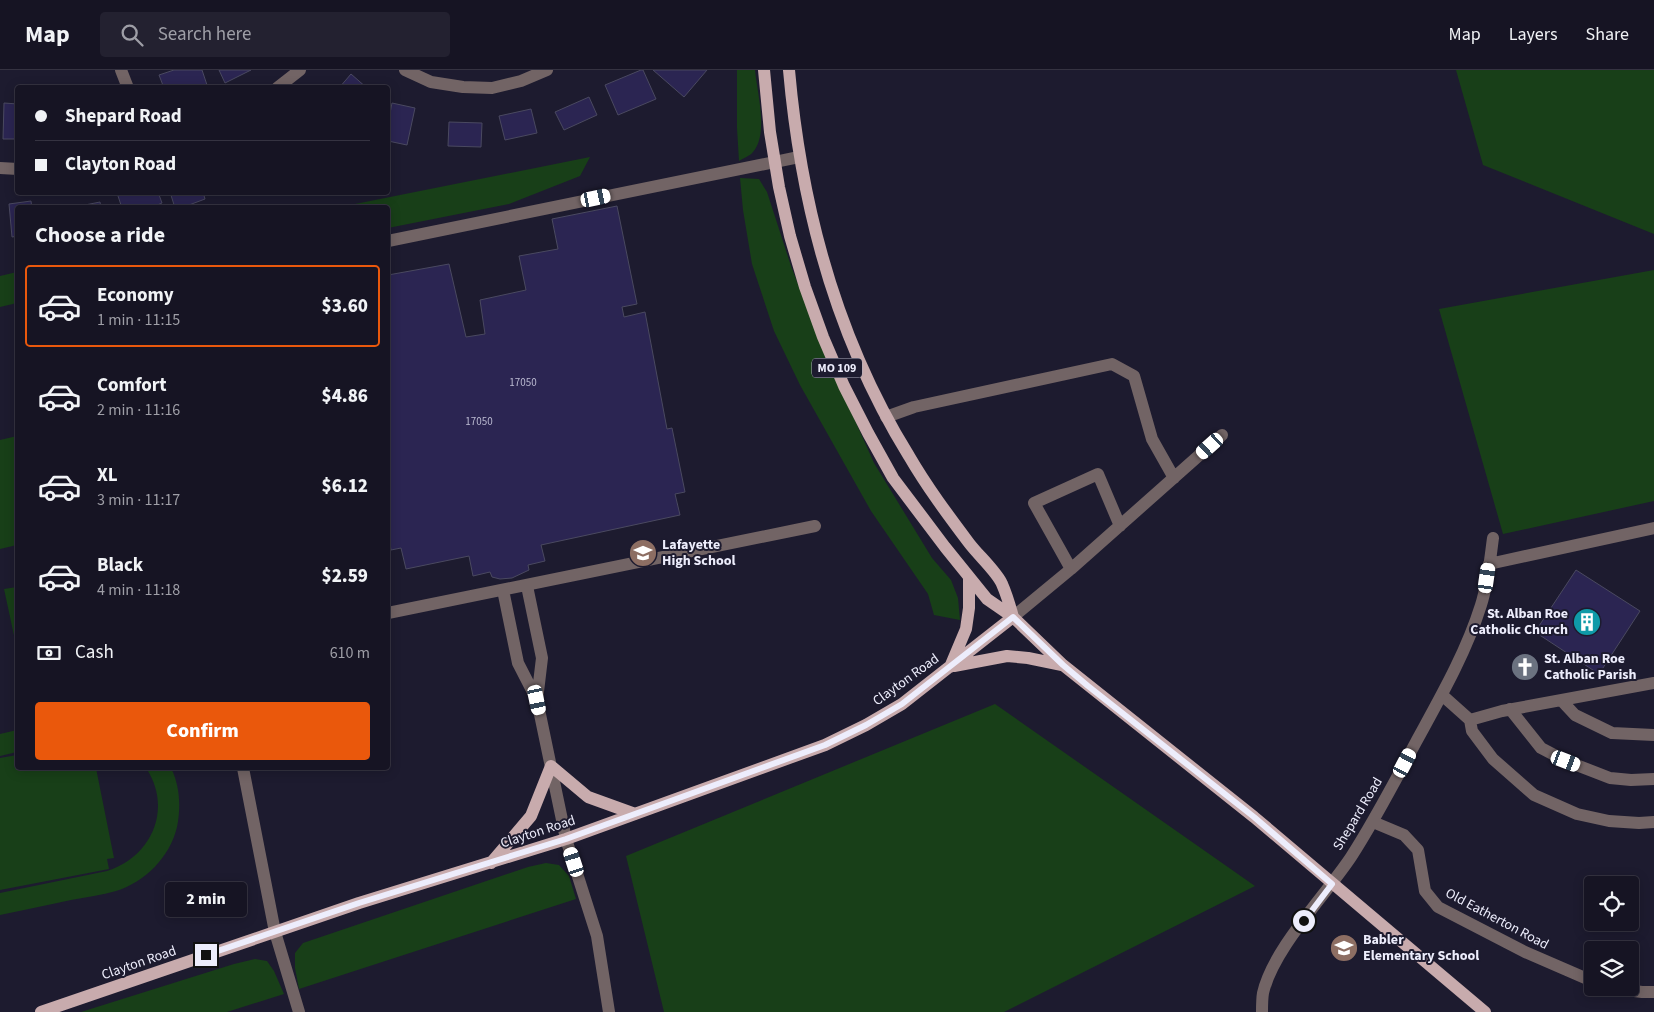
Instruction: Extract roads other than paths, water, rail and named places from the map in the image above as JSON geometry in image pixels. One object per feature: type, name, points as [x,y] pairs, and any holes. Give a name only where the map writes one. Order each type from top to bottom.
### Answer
[{"type":"main road","name":"MO 109","points":[[764,70],[774,162],[790,236],[805,287],[823,337],[844,386],[893,478],[969,578],[987,599],[1013,617],[1063,665],[1254,817],[1485,1012]]},
{"type":"main road","name":"MO 109","points":[[789,70],[799,157],[817,238],[832,289],[850,339],[886,417],[938,502],[1002,583],[1013,617]]},
{"type":"main road","points":[[950,667],[966,629],[969,608],[969,578]]},
{"type":"main road","name":"Clayton Road","points":[[41,1012],[359,903],[566,839],[825,745],[866,725],[902,704],[1013,617]]},
{"type":"main road","points":[[950,667],[1007,656],[1063,665]]},
{"type":"main road","points":[[491,863],[531,816],[551,766],[588,797],[635,814]]},
{"type":"street","points":[[121,70],[127,85]]},
{"type":"street","points":[[280,85],[300,70]]},
{"type":"street","points":[[405,70],[431,82],[463,87],[492,88],[521,81],[547,70]]},
{"type":"street","points":[[390,241],[799,157]]},
{"type":"street","points":[[0,168],[15,169]]},
{"type":"street","points":[[886,417],[914,408],[1112,364],[1134,376],[1152,439],[1174,478]]},
{"type":"street","points":[[1013,617],[1071,569],[1222,435]]},
{"type":"street","points":[[1071,569],[1034,503],[1098,474],[1120,526]]},
{"type":"street","points":[[390,613],[815,526]]},
{"type":"street","points":[[1489,564],[1654,528]]},
{"type":"street","name":"Shepard Road","points":[[1262,1012],[1263,993],[1272,970],[1294,934],[1332,884],[1373,822],[1442,695],[1472,630],[1481,604],[1493,538]]},
{"type":"street","points":[[527,586],[542,658],[537,700]]},
{"type":"street","points":[[502,590],[518,663],[537,700],[566,839],[597,936],[609,1012]]},
{"type":"street","points":[[1470,720],[1510,709],[1654,683]]},
{"type":"street","points":[[1442,695],[1470,720],[1472,731],[1493,759],[1534,795],[1577,814],[1609,821],[1654,822]]},
{"type":"street","points":[[1561,700],[1575,715],[1612,734],[1654,735]]},
{"type":"street","points":[[1510,709],[1541,748],[1566,761],[1610,778],[1631,780],[1654,779]]},
{"type":"street","points":[[243,770],[275,932],[300,1012]]},
{"type":"street","name":"Old Eatherton Road","points":[[1373,822],[1404,835],[1418,850],[1425,891],[1438,907],[1525,952],[1584,978]]},
{"type":"street","points":[[1639,992],[1654,992]]},
{"type":"place","name":"Lafayette High School","points":[[643,553]]},
{"type":"place","name":"St. Alban Roe Catholic Church","points":[[1587,622]]},
{"type":"place","name":"St. Alban Roe Catholic Parish","points":[[1525,667]]},
{"type":"place","name":"Babler Elementary School","points":[[1344,948]]}]
